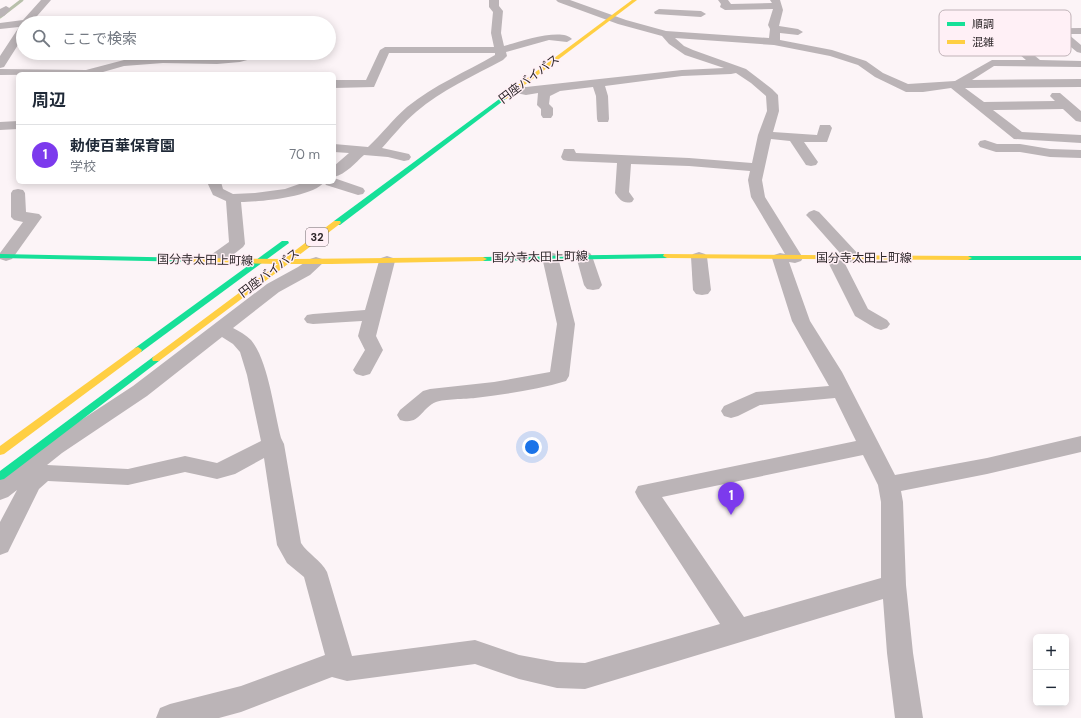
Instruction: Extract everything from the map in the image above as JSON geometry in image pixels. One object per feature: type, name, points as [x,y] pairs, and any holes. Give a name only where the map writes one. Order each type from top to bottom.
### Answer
[{"type":"main road","name":"円座バイパス","points":[[0,476],[515,89],[606,16],[622,0]]},
{"type":"main road","name":"円座バイパス","points":[[555,48],[567,39],[635,0]]},
{"type":"main road","points":[[392,165],[407,155]]},
{"type":"main road","points":[[345,200],[360,188]]},
{"type":"main road","name":"円座バイパス","points":[[0,451],[295,236]]},
{"type":"main road","name":"国分寺太田上町線","points":[[4,259],[316,262],[584,256],[1081,258]]},
{"type":"street","points":[[31,16],[46,0]]},
{"type":"street","points":[[336,172],[367,151],[412,109],[428,97],[501,56],[501,50],[496,33],[498,10],[494,7],[494,0]]},
{"type":"street","points":[[561,0],[642,28],[666,34],[774,42],[832,53],[869,67],[879,75],[906,88],[918,89],[956,84],[1081,83]]},
{"type":"street","points":[[723,0],[726,4],[725,7],[776,3],[779,12],[773,25],[775,29],[774,42]]},
{"type":"street","points":[[642,28],[668,4]]},
{"type":"street","points":[[0,9],[6,9],[0,14]]},
{"type":"street","points":[[659,12],[701,14]]},
{"type":"street","points":[[0,26],[16,24]]},
{"type":"street","points":[[775,29],[798,32]]},
{"type":"street","points":[[666,34],[679,48],[740,71],[772,95],[773,111],[765,135],[755,180],[758,197],[787,258],[801,321],[832,372],[889,485],[892,502],[894,585],[900,653],[909,718]]},
{"type":"street","points":[[336,84],[370,84],[385,50],[501,50],[549,37],[567,39]]},
{"type":"street","points":[[1,62],[16,39]]},
{"type":"street","points":[[1071,42],[1081,50]]},
{"type":"street","points":[[1028,56],[1038,64]]},
{"type":"street","points":[[189,71],[210,60]]},
{"type":"street","points":[[89,72],[98,71],[124,63],[144,61],[210,60]]},
{"type":"street","points":[[956,84],[992,63],[1081,65]]},
{"type":"street","points":[[1017,64],[1081,118]]},
{"type":"street","points":[[515,89],[526,91],[598,84],[674,74],[740,71]]},
{"type":"street","points":[[0,72],[16,72]]},
{"type":"street","points":[[674,74],[677,88]]},
{"type":"street","points":[[598,84],[602,96],[603,119]]},
{"type":"street","points":[[956,84],[1019,136],[1081,139]]},
{"type":"street","points":[[546,115],[544,94],[557,88]]},
{"type":"street","points":[[981,106],[1066,105]]},
{"type":"street","points":[[0,126],[16,125]]},
{"type":"street","points":[[765,135],[822,138],[825,128]]},
{"type":"street","points":[[794,137],[810,160],[795,159]]},
{"type":"street","points":[[985,144],[996,148],[1020,148],[1050,153],[1081,154]]},
{"type":"street","points":[[336,148],[407,155]]},
{"type":"street","points":[[569,152],[568,157],[688,162],[758,168]]},
{"type":"street","points":[[624,160],[622,193],[627,199]]},
{"type":"street","points":[[336,183],[360,188]]},
{"type":"street","points":[[214,184],[215,189],[218,193],[223,196],[233,198],[276,196],[296,191],[312,184]]},
{"type":"street","points":[[4,259],[34,217],[19,217],[18,192]]},
{"type":"street","points":[[214,260],[237,244],[233,198]]},
{"type":"street","points":[[814,215],[853,258]]},
{"type":"street","points":[[584,256],[593,285]]},
{"type":"street","points":[[407,415],[430,396],[494,389],[547,380],[559,376],[566,324],[550,257]]},
{"type":"street","points":[[699,257],[702,290]]},
{"type":"street","points":[[834,258],[861,312],[881,324]]},
{"type":"street","points":[[363,370],[374,350],[367,336],[387,261]]},
{"type":"street","points":[[0,491],[54,448],[140,391],[273,288],[304,271],[316,262]]},
{"type":"street","points":[[313,319],[372,315]]},
{"type":"street","points":[[219,330],[229,332],[245,345],[251,358],[270,438],[273,444],[289,545],[296,556],[315,572],[342,667]]},
{"type":"street","points":[[731,411],[756,399],[842,391]]},
{"type":"street","points":[[0,545],[31,484],[43,473],[128,477],[185,464],[217,470],[228,468],[273,444]]},
{"type":"street","points":[[738,630],[646,492],[868,446]]},
{"type":"street","points":[[889,485],[1075,449]]},
{"type":"street","points":[[170,718],[241,699],[332,665],[347,669],[476,652],[519,667],[557,675],[585,676],[894,585]]},
{"type":"waterway","points":[[0,17],[22,0]]},
{"type":"traffic: fast","points":[[337,223],[504,98]]},
{"type":"traffic: fast","points":[[138,350],[285,243]]},
{"type":"traffic: fast","points":[[0,256],[196,260]]},
{"type":"traffic: fast","points":[[483,259],[667,256]]},
{"type":"traffic: fast","points":[[968,258],[1081,258]]},
{"type":"traffic: fast","points":[[0,476],[156,359]]},
{"type":"traffic: slow","points":[[504,98],[635,0]]},
{"type":"traffic: slow","points":[[156,359],[337,223]]},
{"type":"traffic: slow","points":[[667,256],[968,258]]},
{"type":"traffic: slow","points":[[196,260],[331,262],[483,259]]},
{"type":"traffic: slow","points":[[0,451],[138,350]]},
{"type":"place","name":"勅使百華保育園","points":[[731,515]]}]
